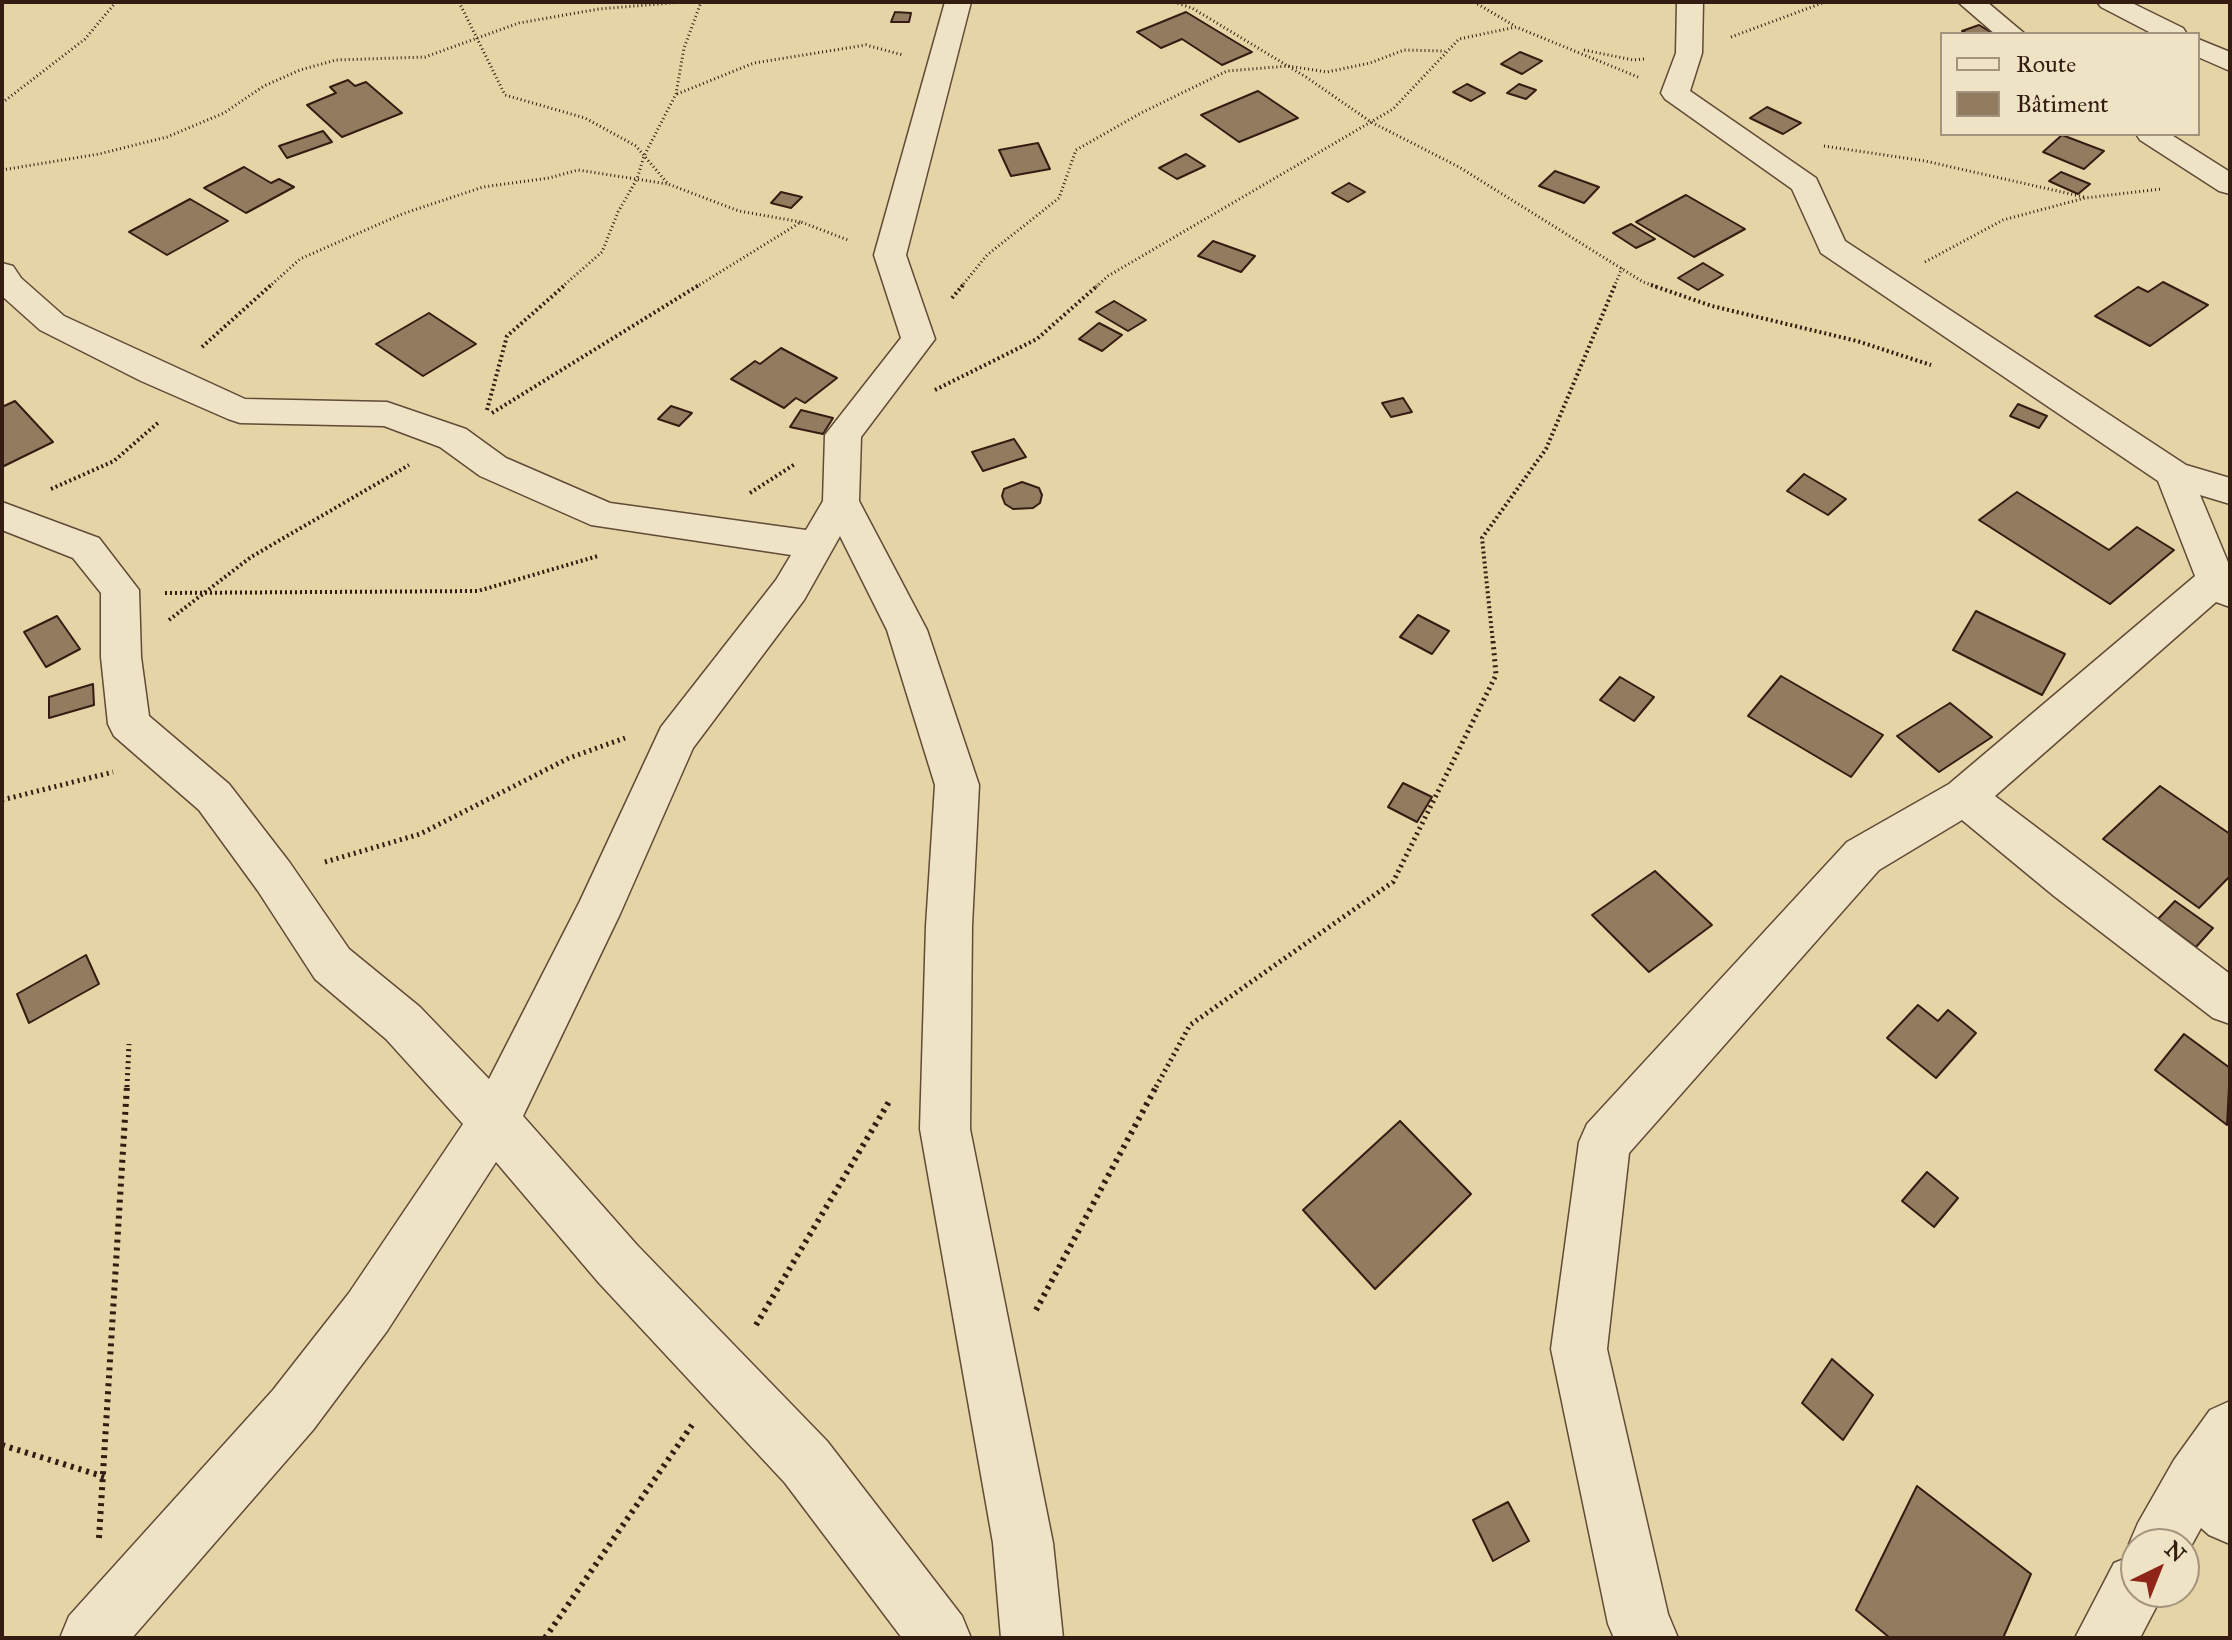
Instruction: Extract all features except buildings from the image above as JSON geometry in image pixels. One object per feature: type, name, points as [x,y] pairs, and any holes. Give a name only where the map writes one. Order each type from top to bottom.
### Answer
[{"type":"street","points":[[958,2],[890,255],[918,339],[843,435],[841,501],[907,630],[957,785],[949,926],[945,1129],[1023,1543],[1032,1638]]},
{"type":"street","points":[[1690,2],[1689,53],[1675,93],[1805,184],[1832,246],[2173,474],[2230,491]]},
{"type":"street","points":[[1971,2],[2009,32]]},
{"type":"street","points":[[2110,2],[2170,32]]},
{"type":"street","points":[[2200,48],[2230,63]]},
{"type":"street","points":[[2153,136],[2230,185]]},
{"type":"street","points":[[2,273],[8,284],[52,323],[240,411],[387,414],[453,438],[493,467],[604,516],[815,545]]},
{"type":"street","points":[[1647,1638],[1639,1624],[1579,1349],[1605,1142],[1863,856],[1964,797],[2223,586],[2173,474]]},
{"type":"street","points":[[91,1638],[293,1410],[368,1312],[494,1121],[597,914],[676,739],[790,590],[841,501]]},
{"type":"street","points":[[21,505],[86,548],[120,590],[121,657],[129,724],[214,797],[274,877],[332,964],[403,1023],[494,1121],[618,1264],[806,1462],[940,1638]]},
{"type":"street","points":[[1964,797],[2082,891],[2230,1002]]},
{"type":"street","points":[[2177,1528],[2212,1497],[2230,1430]]},
{"type":"street","points":[[2106,1638],[2123,1608]]},
{"type":"path","points":[[2,103],[85,39],[116,2]]},
{"type":"path","points":[[459,2],[505,95],[585,118],[636,146],[668,184]]},
{"type":"path","points":[[2,170],[99,154],[167,137],[224,113],[264,86],[300,70],[336,60],[425,57],[519,23],[599,9],[682,2]]},
{"type":"path","points":[[484,418],[507,336],[602,252],[618,212],[637,179],[644,156],[676,94],[684,48],[701,2]]},
{"type":"path","points":[[1174,2],[1192,8],[1288,66],[1371,122],[1459,167],[1643,282],[1712,306],[1857,341],[1931,365]]},
{"type":"path","points":[[1474,2],[1516,27],[1571,47],[1675,93]]},
{"type":"path","points":[[927,394],[1037,339],[1108,276],[1393,109],[1459,39],[1516,27]]},
{"type":"path","points":[[676,94],[754,63],[866,45],[919,60],[937,83]]},
{"type":"path","points":[[918,339],[987,255],[1059,198],[1076,150],[1141,113],[1227,71],[1288,66],[1327,72],[1370,63],[1404,50],[1447,51]]},
{"type":"path","points":[[1821,146],[1925,161],[2085,198]]},
{"type":"path","points":[[21,505],[114,461],[169,414],[171,381],[216,332],[300,259],[402,214],[483,187],[549,178],[578,170],[668,184],[739,211],[801,222]]},
{"type":"path","points":[[1889,282],[2003,220],[2085,198],[2163,189]]},
{"type":"path","points":[[994,1388],[1190,1025],[1393,882],[1496,675],[1482,538],[1546,449],[1622,268]]},
{"type":"path","points":[[695,529],[843,435]]},
{"type":"path","points":[[120,590],[201,595],[478,591],[608,554]]},
{"type":"path","points":[[274,877],[420,834],[569,758],[698,711]]},
{"type":"path","points":[[2,800],[107,773],[177,765]]},
{"type":"path","points":[[98,1550],[105,1477],[129,1044]]},
{"type":"path","points":[[2,1445],[105,1477]]}]
